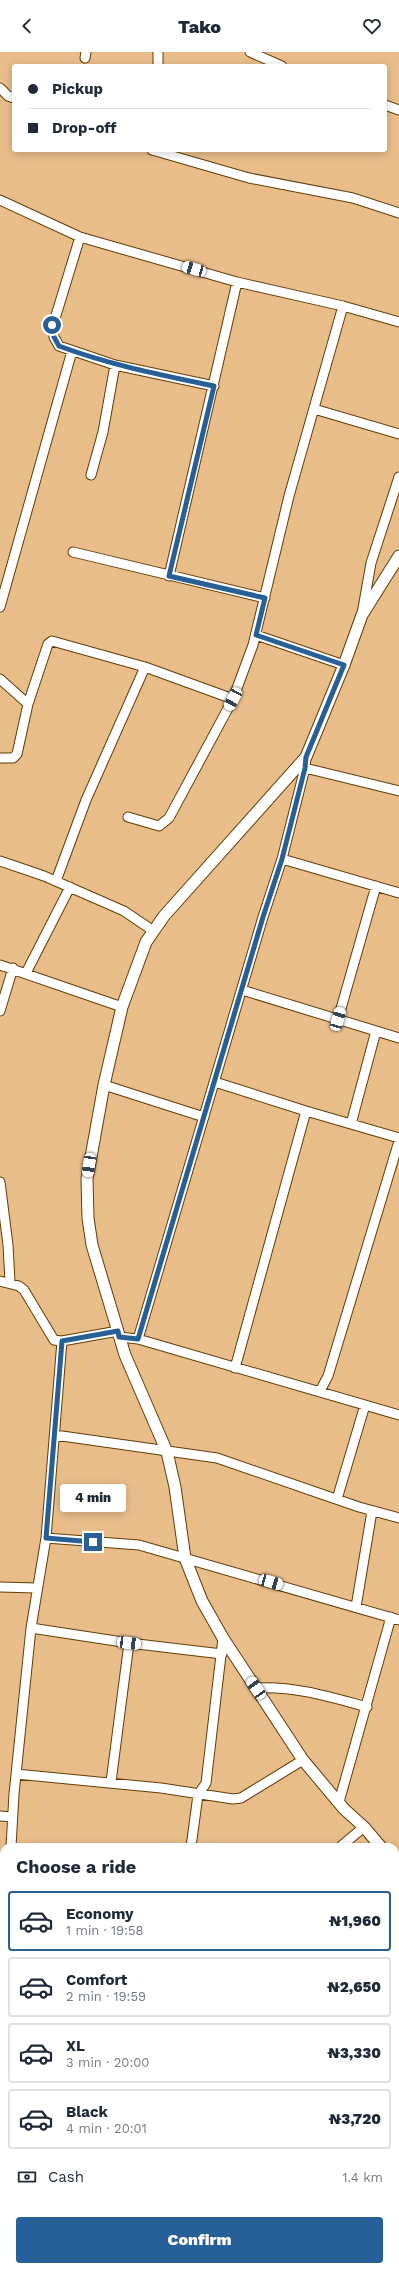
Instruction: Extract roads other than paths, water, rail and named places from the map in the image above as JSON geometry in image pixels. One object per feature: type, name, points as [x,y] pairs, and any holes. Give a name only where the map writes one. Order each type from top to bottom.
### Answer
[{"type":"street","points":[[158,52],[158,64]]},
{"type":"street","points":[[250,52],[277,64]]},
{"type":"street","points":[[0,88],[12,97]]},
{"type":"street","points":[[387,106],[399,110]]},
{"type":"street","points":[[159,152],[249,178],[353,198],[399,212]]},
{"type":"street","points":[[0,200],[80,237],[237,282],[344,306],[399,322]]},
{"type":"street","points":[[80,237],[52,325],[54,337],[59,346],[115,365],[214,386]]},
{"type":"street","points":[[169,576],[237,282]]},
{"type":"street","points":[[128,817],[159,826],[169,818],[233,699],[256,635],[289,496],[344,306]]},
{"type":"street","points":[[0,607],[72,351]]},
{"type":"street","points":[[91,475],[103,432],[115,365]]},
{"type":"street","points":[[314,409],[399,434]]},
{"type":"street","points":[[138,1339],[263,917],[282,859],[305,768],[306,757],[344,665],[362,615],[371,563],[399,477]]},
{"type":"street","points":[[73,552],[265,598]]},
{"type":"street","points":[[362,615],[397,563]]},
{"type":"street","points":[[256,635],[344,665]]},
{"type":"street","points":[[0,758],[13,758],[17,754],[28,704],[48,644],[52,641],[144,667],[233,699]]},
{"type":"street","points":[[56,881],[86,800],[144,667]]},
{"type":"street","points":[[0,679],[28,704]]},
{"type":"street","points":[[306,757],[152,930],[141,953],[122,1007],[91,1150],[87,1195],[92,1244],[130,1370],[167,1452],[175,1487],[185,1558],[202,1601],[223,1638],[303,1760],[344,1809],[364,1827],[378,1843]]},
{"type":"street","points":[[305,768],[399,791]]},
{"type":"street","points":[[282,859],[399,893]]},
{"type":"street","points":[[0,861],[56,881],[124,911],[152,930]]},
{"type":"street","points":[[338,1019],[376,886]]},
{"type":"street","points":[[26,973],[70,887]]},
{"type":"street","points":[[0,965],[13,968],[122,1007]]},
{"type":"street","points":[[0,1011],[13,968]]},
{"type":"street","points":[[242,990],[399,1038]]},
{"type":"street","points":[[351,1124],[376,1031]]},
{"type":"street","points":[[214,1082],[399,1138]]},
{"type":"street","points":[[104,1085],[204,1117]]},
{"type":"street","points":[[235,1368],[306,1111]]},
{"type":"street","points":[[320,1391],[328,1376],[399,1142]]},
{"type":"street","points":[[0,1182],[8,1245],[10,1282]]},
{"type":"street","points":[[0,1281],[10,1282],[24,1290],[54,1340],[62,1341],[118,1334],[399,1415]]},
{"type":"street","points":[[11,1843],[12,1817],[31,1628],[36,1588],[46,1538],[62,1341]]},
{"type":"street","points":[[328,1376],[332,1395]]},
{"type":"street","points":[[337,1499],[365,1405]]},
{"type":"street","points":[[55,1435],[218,1458],[337,1499],[399,1518]]},
{"type":"street","points":[[356,1607],[372,1510]]},
{"type":"street","points":[[46,1538],[139,1545],[395,1618],[338,1802]]},
{"type":"street","points":[[0,1587],[36,1588]]},
{"type":"street","points":[[31,1628],[129,1643],[222,1654]]},
{"type":"street","points":[[192,1843],[198,1795],[206,1783],[223,1638]]},
{"type":"street","points":[[111,1782],[129,1643]]},
{"type":"street","points":[[256,1688],[279,1687],[301,1689],[367,1707]]},
{"type":"street","points":[[16,1774],[111,1782],[233,1799],[241,1798],[303,1760]]},
{"type":"street","points":[[0,1816],[12,1817]]},
{"type":"street","points":[[345,1843],[364,1827]]}]
